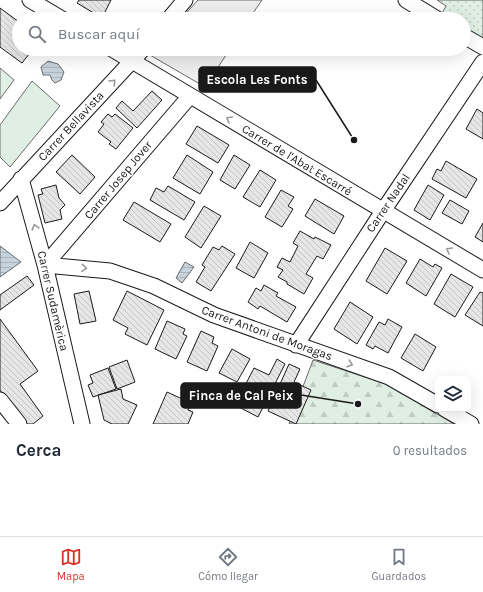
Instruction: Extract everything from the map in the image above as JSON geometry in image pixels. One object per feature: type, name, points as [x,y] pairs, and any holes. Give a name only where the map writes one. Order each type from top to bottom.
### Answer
[{"type":"street","points":[[30,0],[50,12]]},
{"type":"street","points":[[175,12],[185,0]]},
{"type":"street","points":[[406,0],[426,12]]},
{"type":"street","points":[[471,40],[483,47]]},
{"type":"street","name":"Carrer de l'Abat Escarré","points":[[124,56],[483,270]]},
{"type":"street","name":"Carrer Bellavista","points":[[0,203],[137,56]]},
{"type":"street","name":"Carrer Nadal","points":[[296,345],[382,211],[483,62]]},
{"type":"street","name":"Carrer Josep Jover","points":[[45,265],[190,96]]},
{"type":"street","name":"Carrer Sudamèrica","points":[[21,179],[45,265],[82,424]]},
{"type":"street","name":"Carrer Antoni de Moragas","points":[[45,265],[110,271],[154,286],[214,315],[389,377],[435,403]]},
{"type":"street","points":[[0,400],[19,424]]},
{"type":"street","points":[[450,412],[470,424]]},
{"type":"green space","points":[[437,0],[483,0],[483,39],[471,35],[471,12],[443,12],[446,6]]},
{"type":"green space","points":[[0,68],[14,80],[0,99]]},
{"type":"green space","points":[[32,81],[60,106],[10,167],[0,157],[0,125]]},
{"type":"green space","points":[[313,360],[386,384],[454,424],[289,424]]},
{"type":"shaded area","points":[[198,0],[262,0],[254,12],[187,12]]},
{"type":"shaded area","points":[[152,56],[225,56],[205,87]]},
{"type":"shaded area","points":[[48,61],[58,64],[64,72],[61,80],[55,83],[50,75],[43,75],[41,67]]},
{"type":"shaded area","points":[[0,246],[21,262],[0,277]]},
{"type":"shaded area","points":[[185,262],[194,267],[182,283],[176,278]]},
{"type":"building","points":[[79,0],[111,0],[105,12],[92,12],[77,3]]},
{"type":"building","points":[[0,8],[12,17],[12,56],[0,47]]},
{"type":"building","points":[[12,56],[28,56],[22,63]]},
{"type":"building","points":[[152,91],[162,100],[137,128],[116,108],[122,101],[133,111]]},
{"type":"building","points":[[477,109],[483,113],[483,139],[466,129]]},
{"type":"building","points":[[108,114],[112,117],[115,114],[133,128],[116,149],[109,144],[111,142],[98,132],[104,124],[101,122]]},
{"type":"building","points":[[197,126],[229,145],[218,163],[186,144]]},
{"type":"building","points":[[72,155],[95,177],[80,194],[56,172]]},
{"type":"building","points":[[187,155],[213,172],[200,194],[173,178]]},
{"type":"building","points":[[234,155],[250,165],[235,189],[220,180]]},
{"type":"building","points":[[446,161],[477,179],[466,198],[432,179],[437,169],[441,171]]},
{"type":"building","points":[[260,170],[276,180],[260,207],[243,197]]},
{"type":"building","points":[[56,185],[59,198],[65,205],[60,210],[62,219],[45,223],[38,195],[43,194],[41,189]]},
{"type":"building","points":[[428,185],[444,195],[430,220],[414,210]]},
{"type":"building","points":[[168,186],[195,202],[184,220],[150,200],[156,188],[164,192]]},
{"type":"building","points":[[281,190],[294,197],[288,206],[293,209],[282,227],[265,217]]},
{"type":"building","points":[[315,199],[344,216],[334,234],[305,216]]},
{"type":"building","points":[[450,200],[469,211],[462,224],[442,213]]},
{"type":"building","points":[[134,202],[171,224],[160,242],[123,220]]},
{"type":"building","points":[[204,206],[221,216],[201,248],[185,237]]},
{"type":"building","points":[[483,223],[483,242],[475,237]]},
{"type":"building","points":[[300,231],[314,239],[315,237],[331,245],[323,259],[317,256],[306,274],[313,278],[304,294],[278,277],[283,270],[277,267],[282,258],[290,262],[298,246],[293,243]]},
{"type":"building","points":[[250,242],[268,253],[254,278],[236,268]]},
{"type":"building","points":[[222,246],[235,254],[211,291],[196,282],[205,267],[202,265],[213,247],[219,250]]},
{"type":"building","points":[[385,248],[407,261],[387,294],[366,281]]},
{"type":"building","points":[[420,259],[433,267],[435,264],[442,268],[426,296],[406,283]]},
{"type":"building","points":[[451,274],[473,287],[455,317],[434,304]]},
{"type":"building","points":[[27,276],[34,285],[0,310],[0,295]]},
{"type":"building","points":[[264,285],[278,293],[276,296],[296,307],[287,322],[260,306],[258,309],[248,302],[256,288],[261,291]]},
{"type":"building","points":[[89,291],[96,321],[80,324],[74,294]]},
{"type":"building","points":[[127,291],[164,310],[147,345],[125,334],[128,328],[113,320]]},
{"type":"building","points":[[480,292],[483,293],[483,326],[465,315]]},
{"type":"building","points":[[350,302],[373,317],[357,344],[334,329]]},
{"type":"building","points":[[0,319],[38,371],[20,384],[43,416],[33,424],[24,424],[0,390]]},
{"type":"building","points":[[388,319],[402,327],[388,353],[375,346],[373,349],[366,345],[379,322],[385,325]]},
{"type":"building","points":[[167,321],[185,329],[183,334],[187,336],[176,359],[155,349]]},
{"type":"building","points":[[201,331],[214,337],[212,343],[218,346],[207,371],[187,362]]},
{"type":"building","points":[[415,334],[436,347],[423,371],[401,358]]},
{"type":"building","points":[[232,349],[250,359],[237,382],[219,373]]},
{"type":"building","points":[[277,359],[285,364],[258,417],[235,405],[254,368],[269,375]]},
{"type":"building","points":[[127,360],[135,382],[117,389],[109,367]]},
{"type":"building","points":[[289,364],[300,369],[294,382],[311,390],[296,424],[268,411]]},
{"type":"building","points":[[108,368],[116,389],[93,397],[88,385],[93,383],[90,375]]},
{"type":"building","points":[[121,389],[123,399],[137,405],[128,424],[112,424],[104,420],[98,395]]},
{"type":"building","points":[[167,392],[191,403],[188,410],[193,412],[188,424],[153,424]]},
{"type":"place","name":"Escola Les Fonts","points":[[354,140]]},
{"type":"place","name":"Finca de Cal Peix","points":[[358,404]]}]
